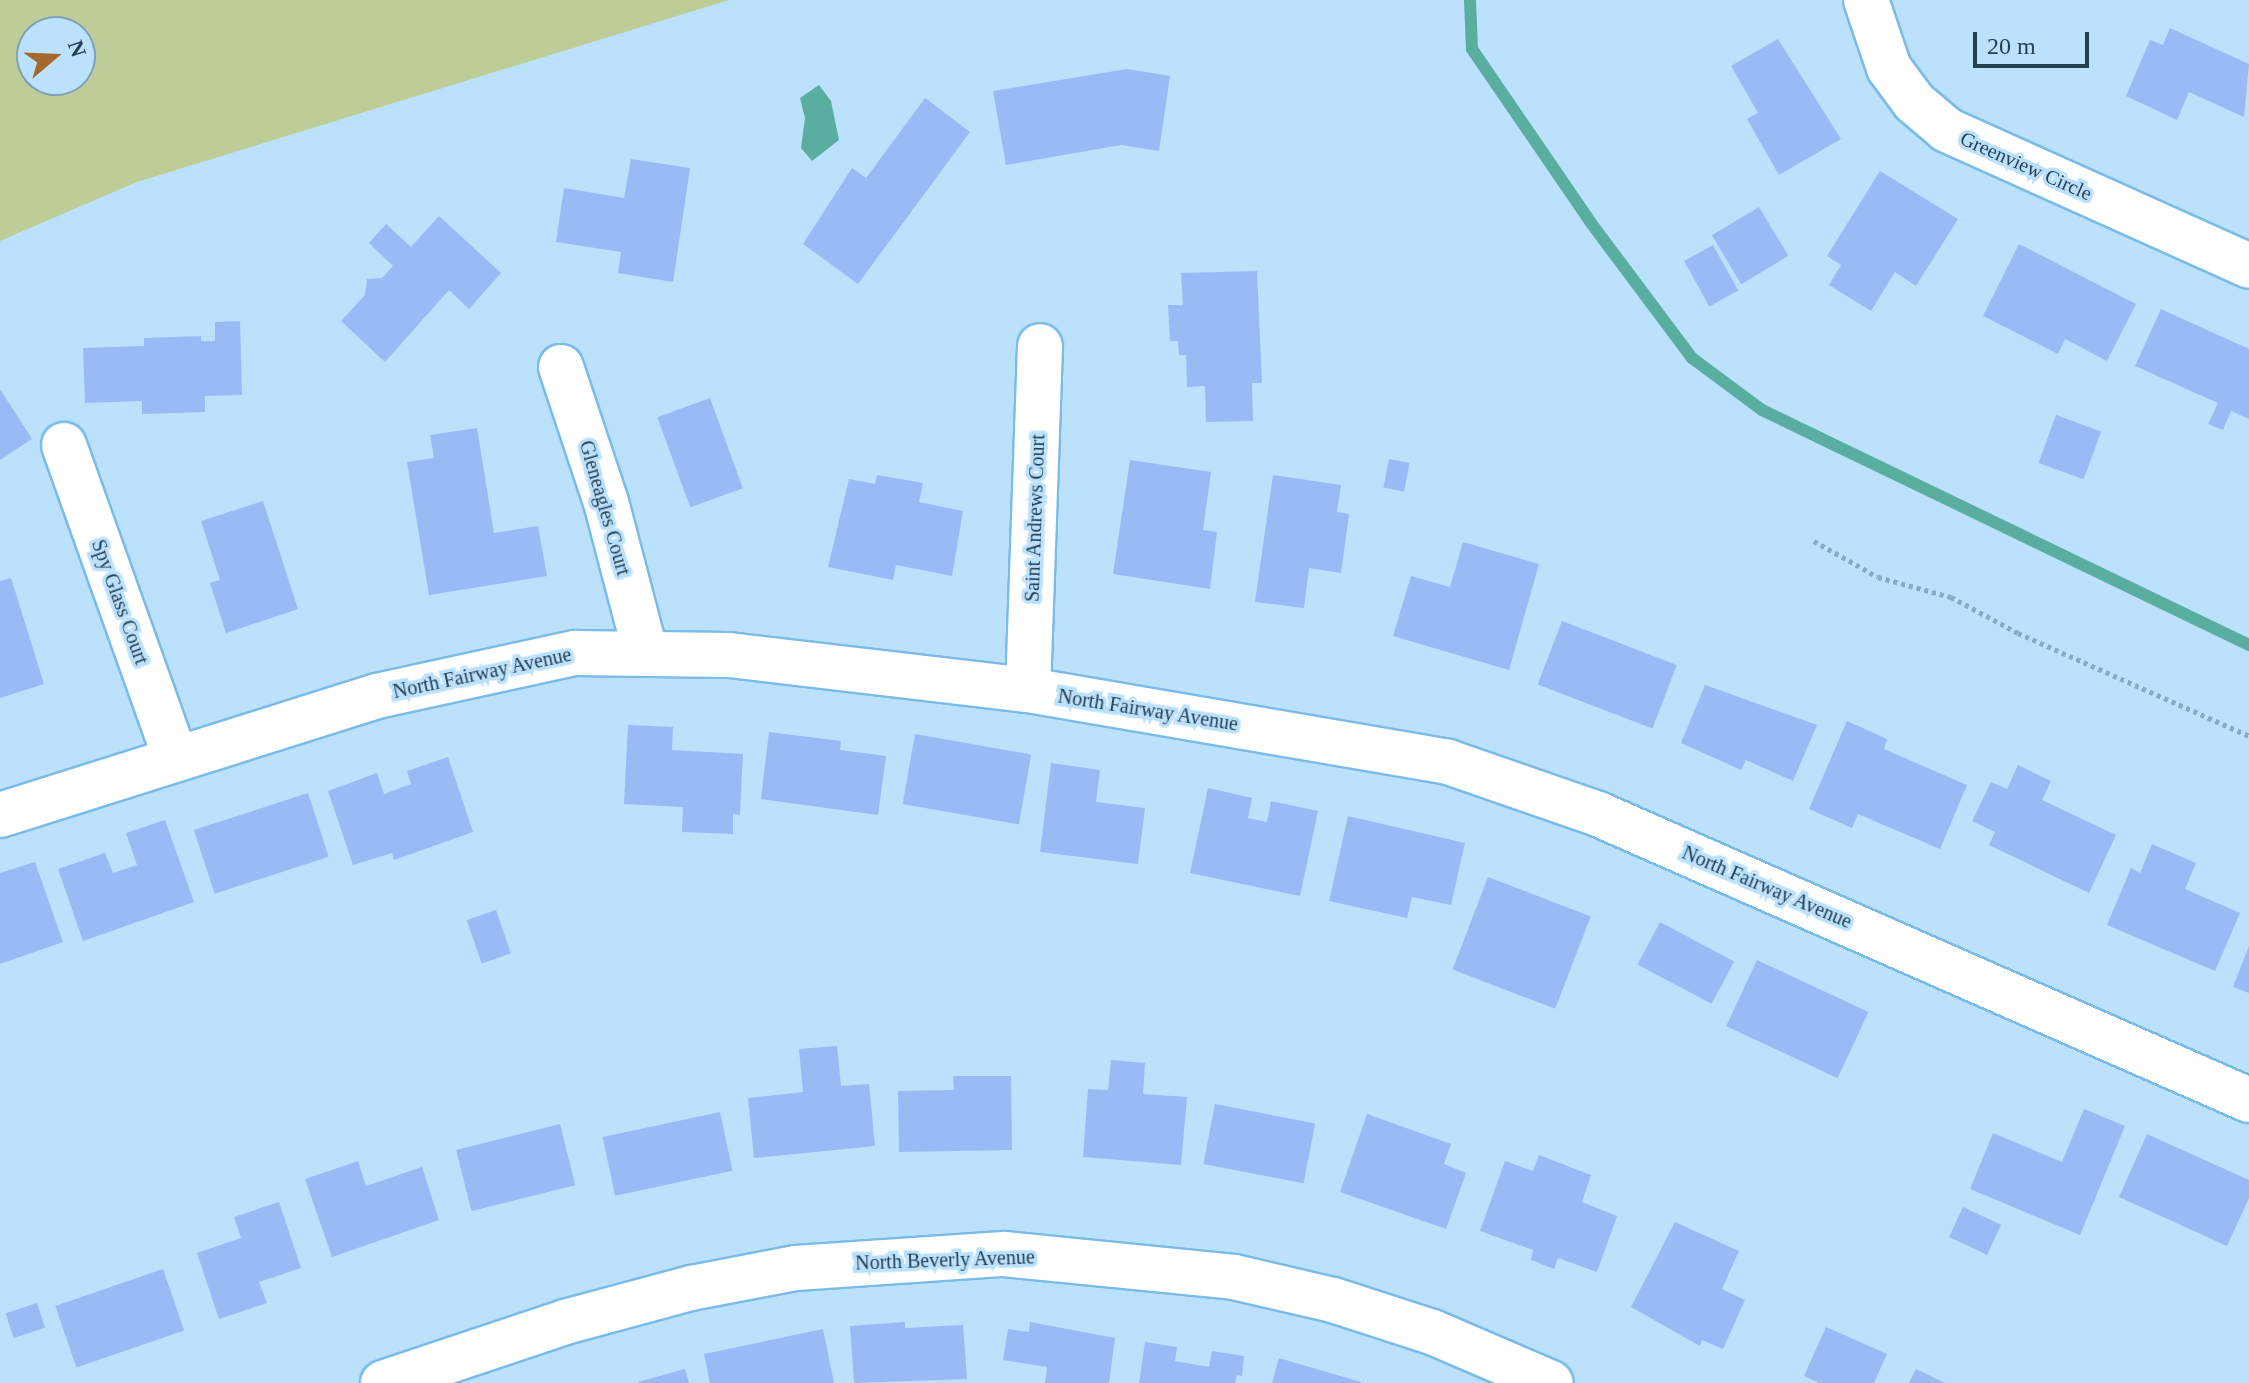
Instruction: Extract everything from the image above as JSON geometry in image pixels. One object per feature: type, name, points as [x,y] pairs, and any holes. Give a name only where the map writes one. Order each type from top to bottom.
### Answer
[{"type":"street","name":"Greenview Circle","points":[[1866,0],[1889,68],[1914,102],[1947,130],[2249,266]]},
{"type":"street","name":"Saint Andrews Court","points":[[1028,690],[1040,346]]},
{"type":"street","name":"Gleneagles Court","points":[[561,367],[606,502],[645,651]]},
{"type":"street","name":"Spy Glass Court","points":[[64,445],[176,759]]},
{"type":"street","name":"North Fairway Avenue","points":[[0,815],[377,696],[543,658],[645,651],[729,655],[1028,690],[1448,762],[1598,814],[2249,1100]]},
{"type":"street","name":"North Beverly Avenue","points":[[383,1383],[565,1322],[691,1288],[811,1266],[1004,1254],[1104,1260],[1234,1277],[1333,1300],[1432,1332],[1551,1383]]},
{"type":"path","points":[[1814,541],[1878,577],[1951,597],[2018,633],[2249,736]]},
{"type":"shaded area","points":[[0,0],[729,0],[137,182],[0,241]]},
{"type":"shaded area","points":[[819,85],[831,101],[839,140],[812,161],[801,148],[805,118],[800,98]]},
{"type":"building","points":[[2170,28],[2249,64],[2244,117],[2189,92],[2177,120],[2126,96],[2150,40],[2163,45]]},
{"type":"building","points":[[1778,39],[1841,139],[1779,175],[1747,119],[1758,113],[1731,66]]},
{"type":"building","points":[[1127,69],[1170,76],[1159,151],[1121,145],[1006,165],[993,91]]},
{"type":"building","points":[[925,98],[970,132],[858,284],[803,244],[852,168],[866,178]]},
{"type":"building","points":[[631,159],[690,168],[673,282],[618,273],[621,252],[556,242],[564,188],[624,198]]},
{"type":"building","points":[[1880,171],[1958,219],[1916,286],[1895,272],[1871,311],[1829,285],[1841,265],[1827,256]]},
{"type":"building","points":[[1759,207],[1788,256],[1741,284],[1712,235]]},
{"type":"building","points":[[439,216],[501,273],[469,309],[449,290],[385,362],[341,321],[365,295],[367,279],[382,278],[393,266],[369,243],[386,224],[411,247]]},
{"type":"building","points":[[2019,244],[2136,304],[2107,361],[2065,339],[2058,354],[1983,316]]},
{"type":"building","points":[[1713,245],[1738,290],[1709,306],[1684,261]]},
{"type":"building","points":[[1257,271],[1262,383],[1252,383],[1253,421],[1206,422],[1205,386],[1187,387],[1186,355],[1179,355],[1178,341],[1170,341],[1168,305],[1183,305],[1181,273]]},
{"type":"building","points":[[2161,309],[2249,349],[2249,419],[2231,411],[2223,430],[2208,424],[2218,403],[2135,366]]},
{"type":"building","points":[[240,321],[242,395],[205,396],[205,412],[142,414],[142,401],[85,403],[83,348],[144,346],[144,338],[201,336],[201,341],[215,341],[215,322]]},
{"type":"building","points":[[0,389],[32,439],[0,460]]},
{"type":"building","points":[[710,398],[743,488],[690,507],[657,417]]},
{"type":"building","points":[[2056,415],[2101,431],[2084,479],[2039,463]]},
{"type":"building","points":[[477,428],[494,533],[538,526],[547,576],[429,595],[407,462],[434,458],[430,435]]},
{"type":"building","points":[[1389,459],[1410,463],[1404,491],[1383,487]]},
{"type":"building","points":[[1130,460],[1211,472],[1203,530],[1217,532],[1210,589],[1113,574]]},
{"type":"building","points":[[877,475],[923,483],[919,502],[963,511],[952,576],[896,565],[893,580],[828,567],[849,479],[875,484]]},
{"type":"building","points":[[1273,475],[1341,485],[1337,512],[1349,514],[1341,573],[1309,568],[1304,608],[1255,602]]},
{"type":"building","points":[[263,501],[298,609],[226,633],[210,583],[220,580],[201,521]]},
{"type":"building","points":[[1463,542],[1539,564],[1509,670],[1393,636],[1411,576],[1450,587]]},
{"type":"building","points":[[11,578],[44,684],[0,698],[0,581]]},
{"type":"building","points":[[1562,621],[1677,665],[1652,729],[1538,684]]},
{"type":"building","points":[[1705,685],[1817,725],[1793,781],[1746,760],[1741,770],[1681,743]]},
{"type":"building","points":[[1847,721],[1887,739],[1884,749],[1967,785],[1940,849],[1858,814],[1852,828],[1809,809]]},
{"type":"building","points":[[628,725],[673,727],[672,750],[743,754],[740,815],[733,814],[733,834],[682,832],[683,807],[624,804]]},
{"type":"building","points":[[769,732],[841,741],[840,750],[886,756],[878,815],[761,799]]},
{"type":"building","points":[[915,734],[1031,754],[1019,824],[903,804]]},
{"type":"building","points":[[448,757],[473,832],[394,860],[392,853],[353,865],[328,791],[377,773],[384,794],[411,784],[407,771]]},
{"type":"building","points":[[1051,763],[1100,770],[1096,802],[1145,808],[1138,864],[1040,852]]},
{"type":"building","points":[[2018,765],[2051,781],[2042,800],[2116,835],[2089,893],[1989,845],[1995,832],[1972,821],[1991,782],[2007,789]]},
{"type":"building","points":[[1208,788],[1252,798],[1248,818],[1267,822],[1271,801],[1318,811],[1300,896],[1190,873]]},
{"type":"building","points":[[308,793],[329,857],[215,894],[194,830]]},
{"type":"building","points":[[1348,816],[1465,843],[1451,905],[1412,897],[1407,918],[1329,901]]},
{"type":"building","points":[[165,820],[194,902],[83,941],[58,869],[105,853],[113,873],[137,865],[126,833]]},
{"type":"building","points":[[2152,844],[2196,863],[2185,889],[2240,913],[2215,971],[2107,925],[2131,868],[2140,873]]},
{"type":"building","points":[[35,862],[63,942],[0,964],[0,873]]},
{"type":"building","points":[[1488,877],[1591,916],[1555,1009],[1453,969]]},
{"type":"building","points":[[496,910],[511,953],[482,964],[467,920]]},
{"type":"building","points":[[1660,922],[1734,961],[1712,1004],[1637,964]]},
{"type":"building","points":[[2249,946],[2249,993],[2233,987]]},
{"type":"building","points":[[1757,960],[1868,1012],[1838,1078],[1726,1026]]},
{"type":"building","points":[[837,1046],[841,1086],[869,1084],[875,1146],[754,1158],[748,1098],[803,1092],[799,1049]]},
{"type":"building","points":[[1111,1060],[1145,1063],[1143,1094],[1187,1097],[1181,1165],[1083,1157],[1088,1089],[1108,1090]]},
{"type":"building","points":[[953,1076],[1011,1076],[1012,1150],[899,1152],[898,1091],[954,1090]]},
{"type":"building","points":[[1215,1104],[1315,1123],[1303,1183],[1203,1164]]},
{"type":"building","points":[[2084,1109],[2125,1126],[2080,1235],[1970,1189],[1993,1133],[2062,1162]]},
{"type":"building","points":[[720,1112],[732,1171],[615,1196],[603,1137]]},
{"type":"building","points":[[1367,1114],[1451,1144],[1444,1164],[1466,1173],[1446,1229],[1340,1192]]},
{"type":"building","points":[[560,1124],[575,1185],[471,1211],[456,1150]]},
{"type":"building","points":[[2147,1134],[2249,1180],[2249,1198],[2227,1246],[2119,1197]]},
{"type":"building","points":[[1539,1155],[1591,1175],[1582,1202],[1617,1216],[1597,1272],[1558,1258],[1554,1269],[1531,1260],[1533,1250],[1480,1231],[1505,1161],[1533,1171]]},
{"type":"building","points":[[358,1161],[366,1186],[422,1167],[439,1220],[332,1257],[305,1179]]},
{"type":"building","points":[[279,1202],[301,1268],[259,1282],[267,1303],[219,1319],[197,1253],[241,1238],[234,1217]]},
{"type":"building","points":[[1963,1207],[2001,1225],[1987,1255],[1949,1237]]},
{"type":"building","points":[[1675,1222],[1739,1251],[1722,1289],[1745,1300],[1723,1349],[1702,1340],[1700,1346],[1631,1307]]},
{"type":"building","points":[[163,1269],[184,1330],[76,1368],[55,1306]]},
{"type":"building","points":[[37,1303],[45,1328],[14,1338],[6,1313]]},
{"type":"building","points":[[905,1322],[905,1328],[963,1325],[967,1379],[854,1383],[850,1326]]},
{"type":"building","points":[[1030,1322],[1115,1338],[1109,1383],[1045,1383],[1047,1367],[1003,1360],[1008,1329],[1029,1332]]},
{"type":"building","points":[[1826,1327],[1887,1354],[1874,1383],[1819,1383],[1804,1376]]},
{"type":"building","points":[[823,1329],[834,1383],[710,1383],[704,1354]]},
{"type":"building","points":[[1145,1342],[1177,1347],[1175,1361],[1209,1367],[1212,1351],[1244,1356],[1242,1376],[1237,1375],[1235,1383],[1139,1383]]},
{"type":"building","points":[[1279,1358],[1361,1382],[1361,1383],[1272,1383]]},
{"type":"building","points":[[685,1369],[689,1383],[638,1383],[638,1382]]},
{"type":"building","points":[[1916,1369],[1945,1383],[1909,1383]]},
{"type":"waterway","points":[[1470,0],[1472,49],[1591,223],[1692,358],[1762,410],[2249,645]]}]
